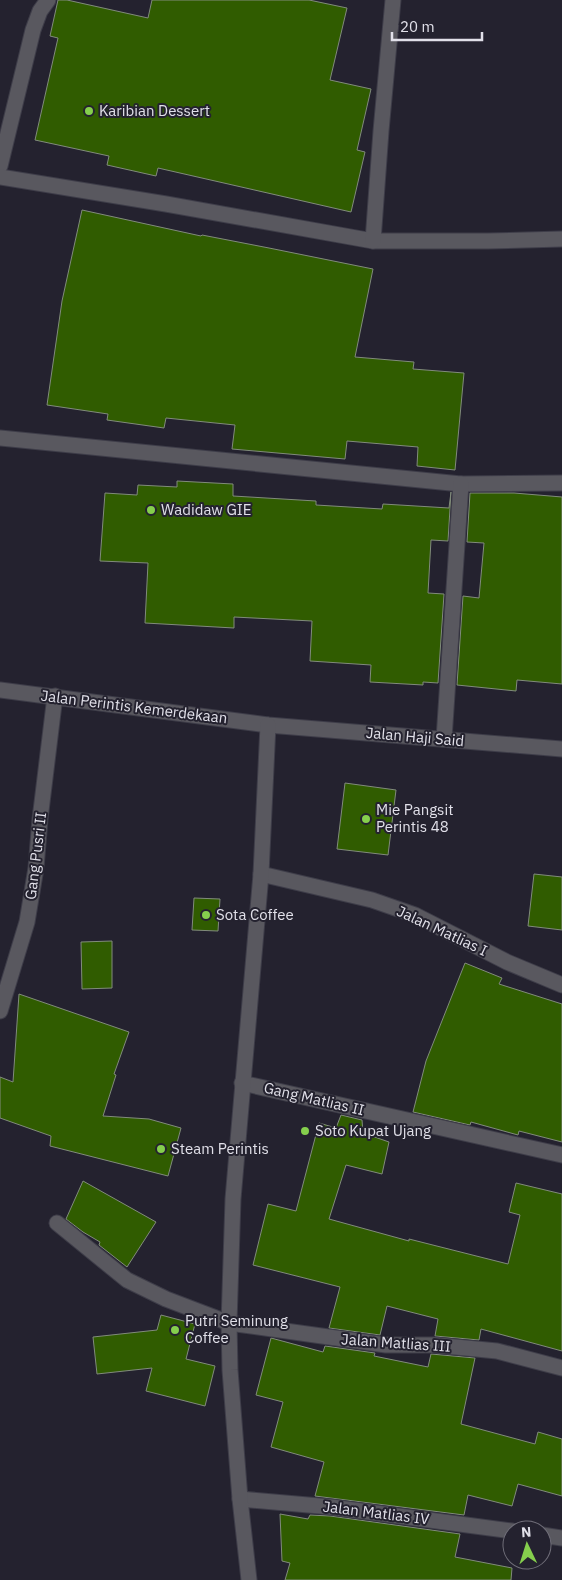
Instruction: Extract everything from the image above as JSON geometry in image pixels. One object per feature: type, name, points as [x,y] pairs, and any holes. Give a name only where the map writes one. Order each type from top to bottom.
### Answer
[{"type":"street","points":[[0,166],[33,30],[40,11],[48,0]]},
{"type":"street","points":[[373,241],[380,131],[393,0]]},
{"type":"street","points":[[0,177],[373,241],[562,239]]},
{"type":"street","points":[[0,438],[461,484],[562,483]]},
{"type":"street","points":[[444,739],[461,484]]},
{"type":"street","name":"Jalan Perintis Kemerdekaan","points":[[0,690],[268,725]]},
{"type":"street","name":"Gang Pusri II","points":[[0,1012],[27,922],[36,868],[55,696]]},
{"type":"street","points":[[249,1580],[240,1499],[230,1370],[229,1323],[233,1199],[261,874],[268,725]]},
{"type":"street","name":"Jalan Haji Said","points":[[268,725],[562,749]]},
{"type":"street","name":"Jalan Matlias I","points":[[261,874],[372,900],[415,915],[507,962],[562,985]]},
{"type":"street","name":"Gang Matlias II","points":[[242,1083],[562,1155]]},
{"type":"street","name":"Jalan Matlias III","points":[[57,1223],[127,1280],[166,1299],[229,1323],[386,1345],[435,1345],[497,1352],[562,1368]]},
{"type":"street","name":"Jalan Matlias IV","points":[[240,1499],[331,1507],[502,1530]]},
{"type":"building","points":[[58,0],[67,0],[148,18],[152,0],[309,0],[347,8],[330,80],[371,89],[357,150],[365,152],[351,212],[158,168],[156,176],[107,165],[109,156],[35,140],[58,38],[50,36]]},
{"type":"building","points":[[82,210],[201,236],[373,269],[355,357],[414,362],[413,369],[464,373],[455,470],[417,466],[418,447],[347,441],[345,459],[232,449],[235,425],[166,418],[164,428],[107,420],[108,414],[47,405],[62,301]]},
{"type":"building","points":[[177,481],[233,484],[233,496],[316,501],[316,505],[382,509],[383,504],[449,508],[451,492],[448,541],[431,540],[428,593],[444,594],[438,683],[423,682],[423,685],[370,682],[371,665],[310,661],[312,621],[234,617],[234,628],[145,623],[148,563],[100,561],[105,493],[137,495],[138,485],[177,487]]},
{"type":"building","points":[[470,493],[514,493],[562,497],[562,684],[517,680],[516,691],[457,685],[463,596],[479,598],[484,543],[467,542]]},
{"type":"building","name":"Mie Pangsit Perintis 48","points":[[345,783],[396,790],[388,855],[337,849]]},
{"type":"building","points":[[534,874],[562,877],[562,930],[528,926]]},
{"type":"building","name":"Sota Coffee","points":[[194,898],[220,899],[218,931],[192,930]]},
{"type":"building","points":[[112,941],[112,988],[82,989],[81,942]]},
{"type":"building","points":[[465,963],[502,978],[499,984],[562,1004],[562,1142],[519,1131],[518,1135],[471,1122],[470,1125],[413,1112],[426,1061]]},
{"type":"building","points":[[19,994],[129,1032],[114,1074],[116,1075],[103,1116],[149,1119],[181,1128],[168,1176],[50,1146],[51,1136],[0,1118],[0,1077],[13,1082]]},
{"type":"building","points":[[341,1115],[362,1120],[363,1133],[389,1142],[382,1174],[346,1165],[329,1219],[409,1241],[409,1239],[508,1264],[520,1215],[509,1212],[516,1183],[562,1194],[562,1351],[481,1329],[479,1340],[435,1336],[438,1319],[387,1306],[380,1335],[329,1328],[340,1287],[253,1265],[268,1204],[296,1211],[319,1123],[336,1128]]},
{"type":"building","points":[[83,1181],[156,1222],[127,1267],[99,1245],[100,1242],[66,1219]]},
{"type":"building","points":[[161,1315],[195,1324],[186,1359],[215,1366],[205,1406],[146,1391],[152,1368],[97,1374],[93,1337],[157,1330]]},
{"type":"building","points":[[271,1338],[323,1352],[325,1346],[375,1353],[374,1356],[428,1367],[431,1354],[475,1358],[461,1424],[535,1444],[538,1432],[562,1439],[562,1496],[518,1484],[512,1506],[468,1495],[464,1515],[315,1496],[324,1462],[271,1447],[283,1402],[256,1395]]},
{"type":"building","points":[[280,1514],[308,1519],[310,1515],[330,1516],[460,1534],[455,1557],[502,1566],[502,1570],[512,1570],[511,1580],[285,1580],[290,1563],[282,1561]]},
{"type":"place","name":"Karibian Dessert","points":[[89,111]]},
{"type":"place","name":"Wadidaw GIE","points":[[151,510]]},
{"type":"place","name":"Mie Pangsit Perintis 48","points":[[366,819]]},
{"type":"place","name":"Sota Coffee","points":[[206,915]]},
{"type":"place","name":"Soto Kupat Ujang","points":[[305,1131]]},
{"type":"place","name":"Steam Perintis","points":[[161,1149]]},
{"type":"place","name":"Putri Seminung Coffee","points":[[175,1330]]}]
